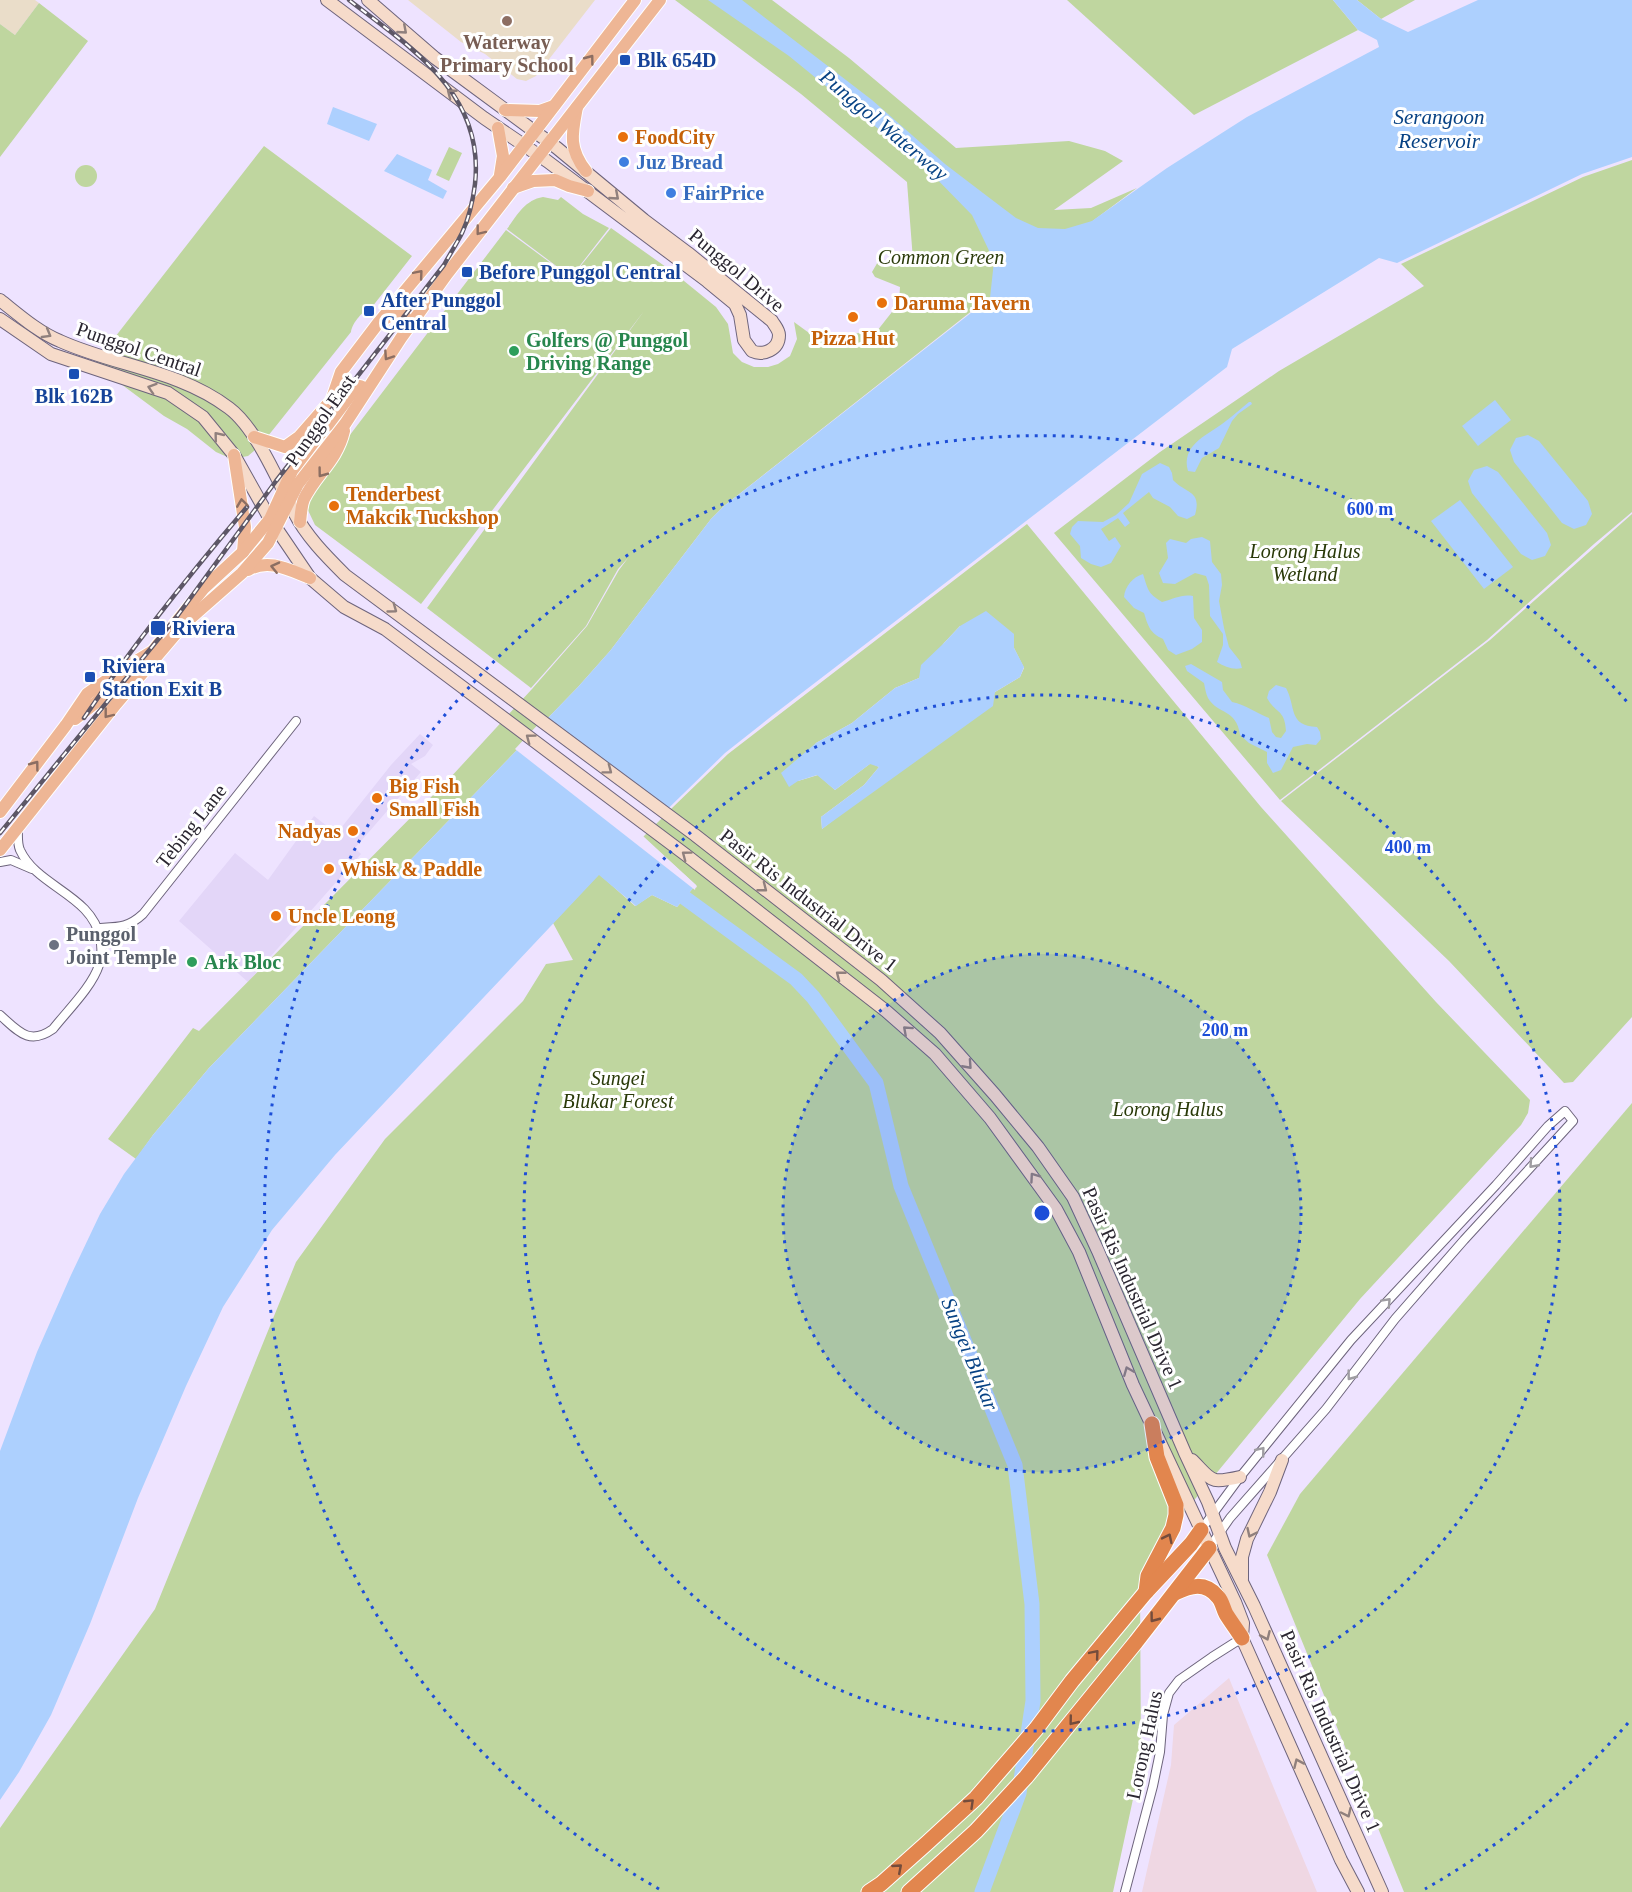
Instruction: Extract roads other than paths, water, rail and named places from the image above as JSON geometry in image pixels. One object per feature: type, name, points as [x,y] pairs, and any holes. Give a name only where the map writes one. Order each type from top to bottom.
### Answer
[{"type":"highway","points":[[1146,1592],[1148,1576],[1169,1535],[1176,1515],[1176,1505],[1157,1457],[1152,1424]]},
{"type":"highway","points":[[869,1892],[881,1884],[976,1798],[1036,1729],[1072,1681],[1146,1592],[1191,1544],[1201,1530]]},
{"type":"highway","points":[[899,1892],[912,1888],[976,1831],[1026,1777],[1209,1548]]},
{"type":"highway","points":[[1172,1594],[1191,1586],[1205,1587],[1219,1597],[1227,1615],[1242,1638]]},
{"type":"main road","name":"Punggol Drive","points":[[327,0],[498,128],[588,191],[735,304],[740,315],[744,340],[752,351],[763,353],[773,348],[779,339],[779,334],[772,321],[586,171],[435,58],[368,0]]},
{"type":"main road","name":"Punggol East","points":[[0,812],[66,726],[87,694],[153,651],[204,588],[273,524],[447,274],[660,0]]},
{"type":"main road","name":"Punggol East","points":[[0,850],[184,624],[242,573],[268,543],[282,489],[292,471],[320,434],[341,372],[379,322],[500,177],[632,5]]},
{"type":"main road","points":[[578,103],[572,142],[577,160],[586,171]]},
{"type":"main road","points":[[505,110],[540,111],[555,106]]},
{"type":"main road","points":[[498,128],[503,156],[500,177]]},
{"type":"main road","points":[[513,188],[533,182],[555,180],[588,191]]},
{"type":"main road","name":"Punggol Central","points":[[0,300],[35,327],[59,341],[189,384],[230,408],[254,437],[300,522],[324,555],[345,575],[477,672]]},
{"type":"main road","points":[[379,322],[391,315],[403,314],[408,321],[401,338]]},
{"type":"main road","name":"Punggol Central","points":[[0,319],[51,354],[168,393],[203,417],[234,455],[273,524],[310,578],[344,607],[386,629],[466,689]]},
{"type":"main road","points":[[320,434],[355,389],[360,386],[367,388]]},
{"type":"main road","points":[[254,437],[285,447],[299,437],[332,399]]},
{"type":"main road","points":[[300,522],[303,501],[328,466],[341,442],[345,423]]},
{"type":"main road","points":[[234,455],[245,527],[243,552]]},
{"type":"main road","points":[[242,573],[258,564],[272,565],[310,578]]},
{"type":"main road","name":"Pasir Ris Industrial Drive 1","points":[[477,672],[705,842],[881,980],[940,1033],[1038,1147],[1073,1197],[1213,1514],[1225,1548],[1383,1892]]},
{"type":"main road","name":"Pasir Ris Industrial Drive 1","points":[[466,689],[686,855],[886,1011],[935,1054],[990,1118],[1056,1209],[1079,1252],[1133,1385],[1229,1589],[1243,1623],[1242,1638],[1341,1860],[1358,1892]]},
{"type":"main road","points":[[66,726],[78,725],[82,728],[85,732],[83,746]]},
{"type":"main road","points":[[1185,1453],[1209,1478],[1218,1482],[1240,1477]]},
{"type":"main road","points":[[1242,1582],[1242,1557],[1247,1539],[1270,1492],[1282,1460]]},
{"type":"main road","points":[[1289,1741],[1298,1742],[1304,1735],[1305,1723]]},
{"type":"street","name":"Tebing Lane","points":[[98,928],[124,927],[143,914],[296,722]]},
{"type":"street","points":[[0,1015],[20,1033],[29,1036],[46,1034],[53,1029],[94,977],[102,946],[98,928],[92,917],[35,870],[20,850],[18,827]]},
{"type":"street","points":[[0,862],[11,860],[35,870]]},
{"type":"street","points":[[1201,1530],[1240,1477],[1352,1340],[1548,1126],[1564,1112],[1573,1121],[1395,1319],[1326,1409],[1230,1518],[1209,1548]]},
{"type":"street","name":"Lorong Halus","points":[[1125,1892],[1153,1786],[1160,1752],[1163,1715],[1169,1693],[1179,1680],[1242,1638]]},
{"type":"water","name":"Serangoon Reservoir","points":[[708,0],[742,0],[872,100],[945,164],[1016,218],[1038,228],[1065,229],[1092,221],[1167,168],[1247,117],[1379,47],[1377,40],[1358,30],[1333,0],[1357,0],[1381,19],[1408,32],[1478,0],[1632,0],[1632,157],[1582,174],[1397,263],[1379,258],[1232,349],[1227,367],[725,753],[639,837],[694,887],[677,907],[652,895],[636,906],[599,875],[335,1155],[272,1230],[223,1307],[138,1498],[90,1624],[51,1715],[19,1772],[0,1800],[0,1451],[37,1352],[71,1275],[100,1214],[124,1174],[209,1068],[578,687],[610,651],[711,519],[724,506],[990,298],[994,261],[972,215],[926,168],[789,56]]},
{"type":"water","points":[[333,107],[377,124],[369,141],[327,124]]},
{"type":"water","points":[[397,154],[432,170],[428,180],[447,191],[443,199],[384,171]]},
{"type":"water","points":[[1495,400],[1511,420],[1478,446],[1462,426]]},
{"type":"water","points":[[1249,402],[1252,404],[1232,421],[1219,448],[1202,458],[1195,472],[1188,471],[1187,462],[1191,448]]},
{"type":"water","points":[[1528,435],[1539,441],[1588,501],[1592,514],[1586,525],[1574,529],[1562,523],[1514,462],[1510,450],[1516,438]]},
{"type":"water","points":[[1160,463],[1169,467],[1173,480],[1195,497],[1197,507],[1195,515],[1187,519],[1178,516],[1170,507],[1153,498],[1149,492],[1123,513],[1130,523],[1125,527],[1118,518],[1101,529],[1109,541],[1115,537],[1121,546],[1111,563],[1101,567],[1081,558],[1080,546],[1070,534],[1072,527],[1078,521],[1103,522],[1116,515],[1129,503],[1142,474]]},
{"type":"water","points":[[1487,466],[1498,472],[1547,533],[1551,545],[1545,556],[1532,560],[1521,554],[1472,493],[1468,481],[1474,470]]},
{"type":"water","points":[[1460,500],[1513,567],[1484,589],[1431,521]]},
{"type":"water","points":[[1202,537],[1210,541],[1212,562],[1221,574],[1222,585],[1219,601],[1224,628],[1229,647],[1240,661],[1242,668],[1229,668],[1217,662],[1223,645],[1223,634],[1210,616],[1209,585],[1206,576],[1195,573],[1175,584],[1163,583],[1159,573],[1168,558],[1166,543],[1170,539],[1186,543],[1191,539]]},
{"type":"water","points":[[1143,574],[1153,596],[1162,602],[1181,596],[1193,596],[1194,618],[1202,630],[1202,642],[1176,655],[1168,650],[1163,639],[1150,629],[1144,613],[1134,608],[1124,597],[1130,582]]},
{"type":"water","points":[[986,611],[1014,634],[1014,648],[1024,667],[1020,677],[995,692],[993,706],[822,829],[821,817],[864,785],[879,767],[870,764],[835,790],[817,775],[798,781],[789,787],[781,773],[816,743],[852,723],[895,688],[919,678],[921,665],[960,626]]},
{"type":"water","points":[[1191,664],[1222,682],[1223,690],[1232,702],[1269,718],[1272,732],[1276,737],[1281,738],[1286,731],[1284,719],[1267,698],[1269,691],[1276,685],[1286,688],[1297,719],[1308,726],[1317,727],[1321,739],[1316,745],[1293,747],[1281,770],[1273,773],[1267,763],[1267,752],[1249,743],[1240,735],[1235,720],[1212,703],[1207,696],[1204,683],[1187,671],[1185,666]]},
{"type":"waterway","name":"Sungei Blukar","points":[[685,898],[796,979],[813,997],[876,1083],[901,1186],[1015,1465],[1032,1604],[1033,1701],[1019,1793],[982,1892]]},
{"type":"railway","points":[[0,833],[178,615],[276,481],[444,265],[460,237],[474,190],[475,152],[468,124],[456,98],[419,55],[349,0]]},
{"type":"railway","points":[[84,718],[162,611],[247,507]]},
{"type":"place","name":"Waterway Primary School","points":[[507,21]]},
{"type":"place","name":"Blk 654D","points":[[625,60]]},
{"type":"place","name":"FoodCity","points":[[623,137]]},
{"type":"place","name":"Juz Bread","points":[[624,162]]},
{"type":"place","name":"FairPrice","points":[[671,193]]},
{"type":"place","name":"Before Punggol Central","points":[[467,272]]},
{"type":"place","name":"Daruma Tavern","points":[[882,303]]},
{"type":"place","name":"After Punggol Central","points":[[369,311]]},
{"type":"place","name":"Pizza Hut","points":[[853,317]]},
{"type":"place","name":"Golfers @ Punggol Driving Range","points":[[514,351]]},
{"type":"place","name":"Blk 162B","points":[[74,374]]},
{"type":"place","name":"Tenderbest Makcik Tuckshop","points":[[334,506]]},
{"type":"place","name":"Riviera","points":[[158,628]]},
{"type":"place","name":"Riviera Station Exit B","points":[[90,677]]},
{"type":"place","name":"Big Fish Small Fish","points":[[377,798]]},
{"type":"place","name":"Nadyas","points":[[353,831]]},
{"type":"place","name":"Whisk & Paddle","points":[[329,869]]},
{"type":"place","name":"Uncle Leong","points":[[276,916]]},
{"type":"place","name":"Punggol Joint Temple","points":[[54,945]]},
{"type":"place","name":"Ark Bloc","points":[[192,962]]},
{"type":"water label","name":"Punggol Waterway","points":[[884,125]]},
{"type":"park label","name":"Common Green","points":[[941,257]]},
{"type":"park label","name":"Lorong Halus Wetland","points":[[1305,562]]},
{"type":"park label","name":"Sungei Blukar Forest","points":[[618,1090]]}]
